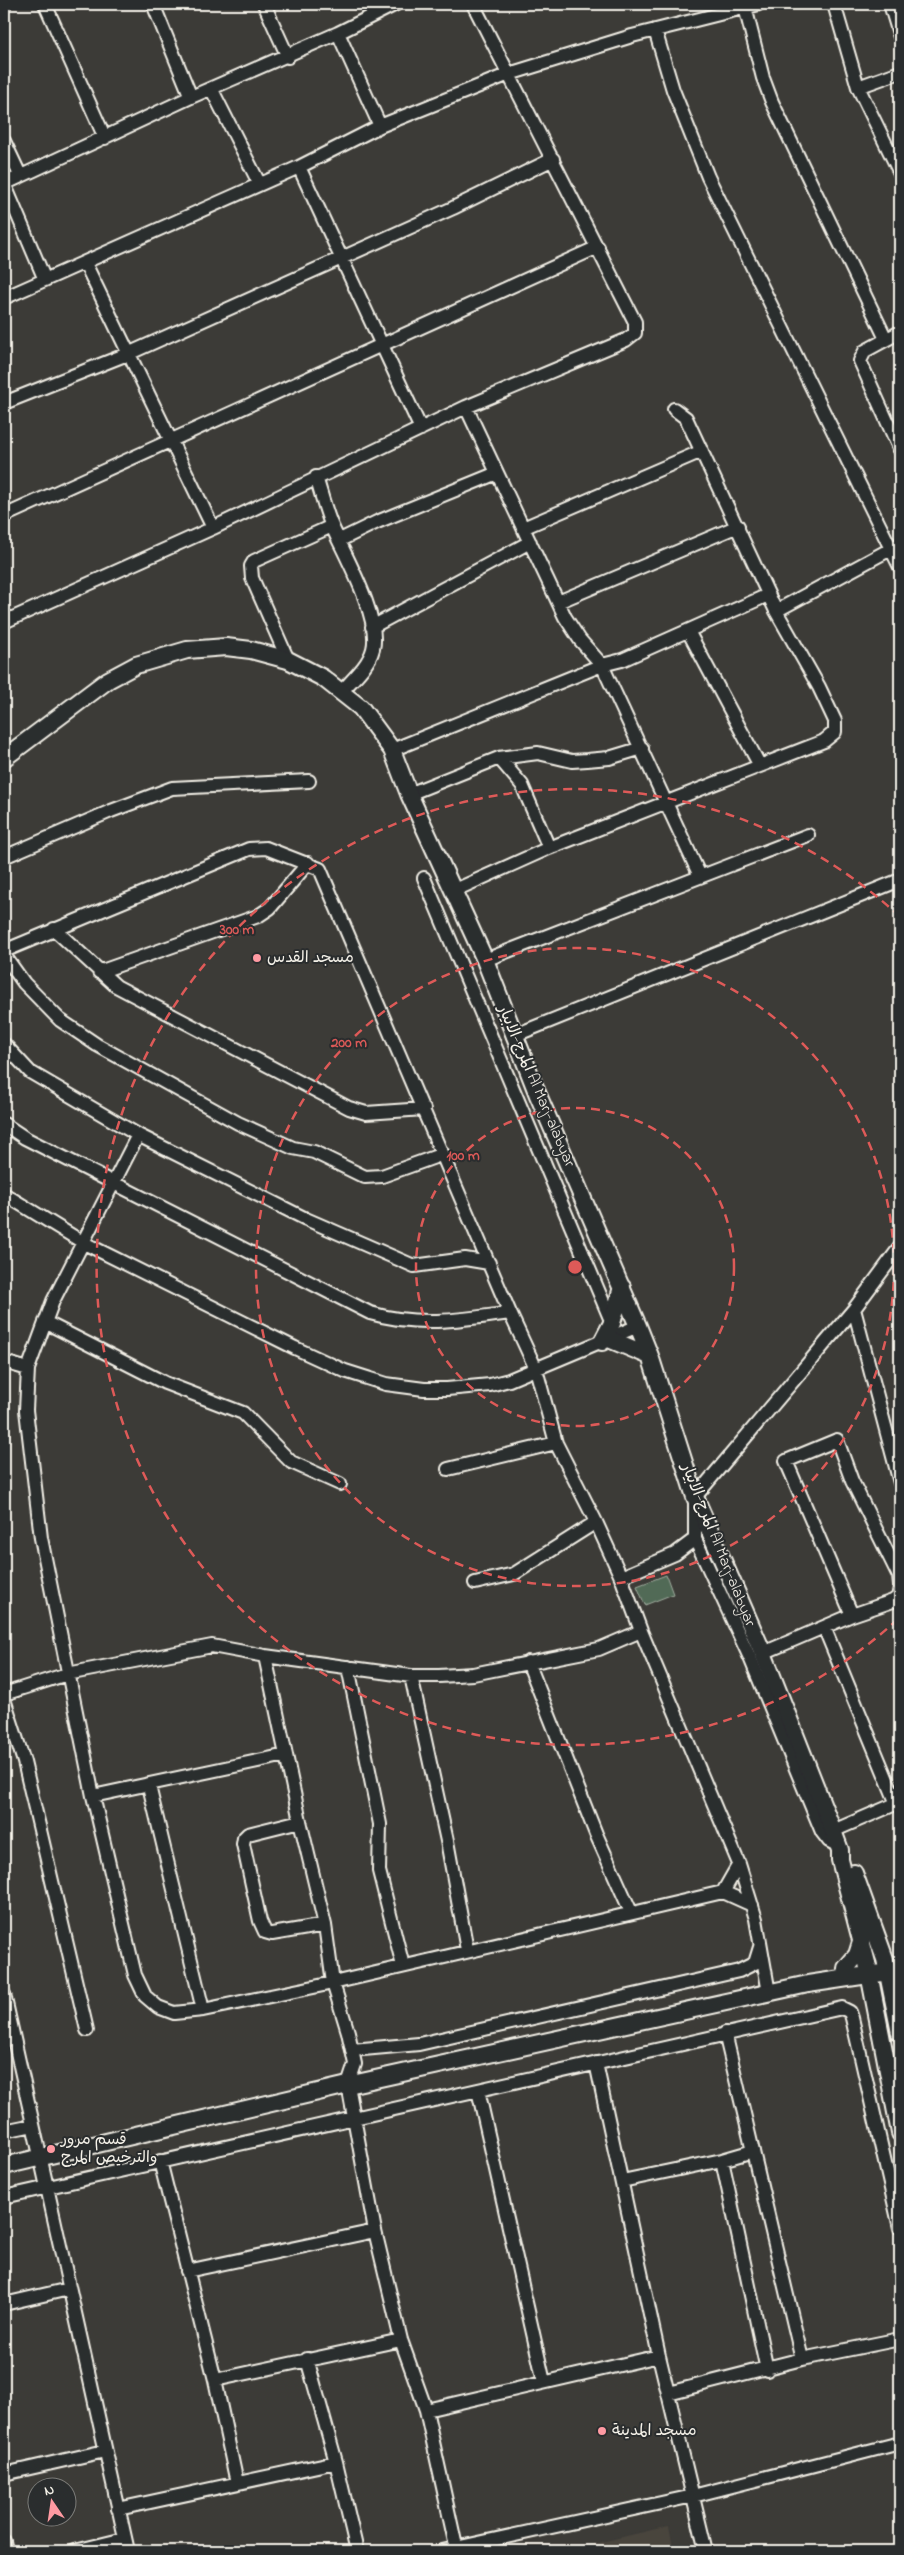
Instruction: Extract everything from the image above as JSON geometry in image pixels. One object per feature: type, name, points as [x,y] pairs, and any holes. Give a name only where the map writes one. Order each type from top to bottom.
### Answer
[{"type":"main road","name":"المرج-الابيار Al Marj-alabyar","points":[[4,758],[108,680],[136,665],[154,658],[187,650],[226,647],[251,650],[288,660],[312,671],[361,708],[392,750],[409,794],[485,960],[513,1036],[622,1286],[650,1356],[695,1497],[762,1653],[837,1842],[855,1876],[886,1965],[900,2033]]},
{"type":"main road","points":[[622,1286],[608,1335],[650,1356]]},
{"type":"main road","name":"المرج-الابيار Al Marj-alabyar","points":[[837,1842],[869,1969],[900,2132]]},
{"type":"main road","points":[[844,1974],[857,1955],[862,1939]]},
{"type":"main road","points":[[4,2166],[348,2085],[770,1993],[886,1965]]},
{"type":"main road","points":[[844,1974],[861,1985],[875,1999]]},
{"type":"street","points":[[45,4],[105,138]]},
{"type":"street","points":[[153,4],[191,97]]},
{"type":"street","points":[[264,4],[288,56]]},
{"type":"street","points":[[45,280],[4,184],[191,97],[212,90],[338,33],[376,8],[396,4]]},
{"type":"street","points":[[4,622],[213,528],[316,477],[466,407],[626,340],[635,332],[635,322],[474,4]]},
{"type":"street","points":[[4,298],[259,183],[299,167],[380,126],[509,74],[730,7],[745,7],[759,4]]},
{"type":"street","points":[[834,4],[858,87],[900,173]]},
{"type":"street","points":[[890,4],[900,37]]},
{"type":"street","points":[[745,7],[763,78],[772,102],[886,339]]},
{"type":"street","points":[[655,30],[673,90],[708,177],[896,546],[900,567]]},
{"type":"street","points":[[338,33],[380,126]]},
{"type":"street","points":[[858,87],[900,72]]},
{"type":"street","points":[[212,90],[259,183]]},
{"type":"street","points":[[4,141],[20,175]]},
{"type":"street","points":[[4,403],[130,353],[341,259],[553,159]]},
{"type":"street","points":[[299,167],[421,429]]},
{"type":"street","points":[[4,516],[598,247]]},
{"type":"street","points":[[85,263],[213,528]]},
{"type":"street","points":[[900,332],[865,351],[860,361],[900,450]]},
{"type":"street","points":[[466,407],[572,629],[602,665],[700,876]]},
{"type":"street","points":[[453,891],[549,848],[824,741],[832,736],[836,728],[835,721],[819,687],[768,595],[738,526],[686,418],[674,409]]},
{"type":"street","points":[[523,528],[702,451]]},
{"type":"street","points":[[340,540],[377,522],[497,473]]},
{"type":"street","points":[[316,477],[332,526],[357,579],[372,627],[373,650],[365,664],[342,692]]},
{"type":"street","points":[[288,660],[252,578],[251,566],[254,561],[332,526]]},
{"type":"street","points":[[558,602],[738,526]]},
{"type":"street","points":[[372,627],[530,542]]},
{"type":"street","points":[[776,611],[896,546]]},
{"type":"street","points":[[392,750],[602,665],[622,660],[768,595]]},
{"type":"street","points":[[688,631],[760,766]]},
{"type":"street","points":[[409,794],[499,758],[538,753],[572,760],[587,760],[609,758],[642,748]]},
{"type":"street","points":[[499,758],[522,785],[549,848]]},
{"type":"street","points":[[4,857],[162,791],[180,787],[308,781]]},
{"type":"street","points":[[485,960],[808,835]]},
{"type":"street","points":[[4,951],[249,849],[266,848],[308,863],[320,869],[326,877],[510,1313],[536,1369],[556,1443],[596,1522],[621,1578],[641,1631],[739,1864],[752,1905],[770,1993]]},
{"type":"street","points":[[98,972],[258,916],[270,908],[308,863]]},
{"type":"street","points":[[424,878],[518,1104],[608,1335]]},
{"type":"street","points":[[513,1036],[900,880]]},
{"type":"street","points":[[54,929],[98,972],[116,986],[349,1108],[366,1113],[424,1109]]},
{"type":"street","points":[[4,955],[24,983],[60,1020],[98,1045],[238,1123],[293,1148],[314,1152],[365,1177],[382,1176],[443,1154]]},
{"type":"street","points":[[4,1044],[30,1072],[138,1135],[306,1220],[414,1266],[465,1259],[489,1263]]},
{"type":"street","points":[[518,1104],[538,1094]]},
{"type":"street","points":[[4,1124],[25,1138],[114,1182],[242,1250],[370,1313],[386,1318],[438,1323],[510,1313]]},
{"type":"street","points":[[138,1135],[84,1243],[58,1289],[45,1322],[28,1369],[26,1427],[40,1538],[67,1674],[93,1796],[138,1982],[146,1996],[158,2007],[174,2013],[203,2010],[333,1983],[467,1950],[723,1892],[752,1905]]},
{"type":"street","points":[[4,1194],[84,1243],[295,1348],[345,1371],[386,1384],[447,1390],[490,1385],[509,1380],[536,1369],[608,1335],[638,1326]]},
{"type":"street","points":[[824,1627],[898,1803],[837,1842],[829,1840],[822,1832],[751,1660],[695,1539],[695,1497],[854,1309],[900,1247]]},
{"type":"street","points":[[854,1309],[900,1483]]},
{"type":"street","points":[[45,1322],[164,1383],[243,1413],[291,1462],[340,1484]]},
{"type":"street","points":[[4,1362],[28,1369]]},
{"type":"street","points":[[762,1653],[852,1615],[893,1601],[898,1596],[900,1587],[899,1576],[852,1481],[838,1440],[786,1462],[852,1615]]},
{"type":"street","points":[[448,1469],[556,1443]]},
{"type":"street","points":[[475,1583],[514,1574],[596,1522]]},
{"type":"street","points":[[621,1578],[675,1554],[695,1539]]},
{"type":"street","points":[[4,1694],[67,1674],[212,1646],[265,1656],[411,1676],[473,1674],[599,1649],[641,1631]]},
{"type":"street","points":[[265,1656],[300,1821],[325,1925],[333,1983],[355,2064],[348,2085],[374,2231],[401,2340],[426,2410],[456,2550]]},
{"type":"street","points":[[528,1662],[596,1834],[631,1912]]},
{"type":"street","points":[[348,1667],[380,1824],[379,1871],[403,1966]]},
{"type":"street","points":[[411,1676],[447,1840],[467,1950]]},
{"type":"street","points":[[4,1699],[24,1762],[86,2030]]},
{"type":"street","points":[[93,1796],[149,1786],[286,1755]]},
{"type":"street","points":[[149,1786],[203,2010]]},
{"type":"street","points":[[300,1821],[248,1834],[244,1838],[243,1844],[260,1921],[266,1932],[272,1934],[325,1925]]},
{"type":"street","points":[[723,1892],[739,1864]]},
{"type":"street","points":[[352,2050],[419,2044],[739,1971],[754,1962],[760,1944]]},
{"type":"street","points":[[4,1995],[126,2545],[75,2551]]},
{"type":"street","points":[[4,2197],[352,2116],[478,2090],[842,2008],[850,2012],[900,2228]]},
{"type":"street","points":[[725,2033],[802,2359]]},
{"type":"street","points":[[596,2063],[659,2356],[706,2551]]},
{"type":"street","points":[[478,2090],[544,2382]]},
{"type":"street","points":[[4,2131],[33,2125]]},
{"type":"street","points":[[622,2181],[722,2160],[753,2151]]},
{"type":"street","points":[[722,2160],[767,2370]]},
{"type":"street","points":[[160,2161],[215,2380],[237,2483]]},
{"type":"street","points":[[187,2271],[374,2231]]},
{"type":"street","points":[[4,2304],[69,2289]]},
{"type":"street","points":[[668,2393],[767,2370],[802,2359],[900,2339]]},
{"type":"street","points":[[215,2380],[401,2340]]},
{"type":"street","points":[[426,2410],[659,2356]]},
{"type":"street","points":[[307,2359],[336,2462],[356,2551]]},
{"type":"street","points":[[442,2551],[456,2550],[693,2496],[900,2443]]},
{"type":"street","points":[[4,2474],[105,2451]]},
{"type":"street","points":[[118,2509],[336,2462]]},
{"type":"street","points":[[4,2541],[6,2551]]},
{"type":"shaded area","points":[[669,2526],[674,2551],[563,2551]]},
{"type":"green space","points":[[666,1575],[673,1594],[645,1605],[637,1586]]},
{"type":"place","name":"مسجد القدس","points":[[257,958]]},
{"type":"place","name":"قسم مرور والترخيص المرج","points":[[51,2149]]},
{"type":"place","name":"مسجد المدينة","points":[[602,2431]]}]
